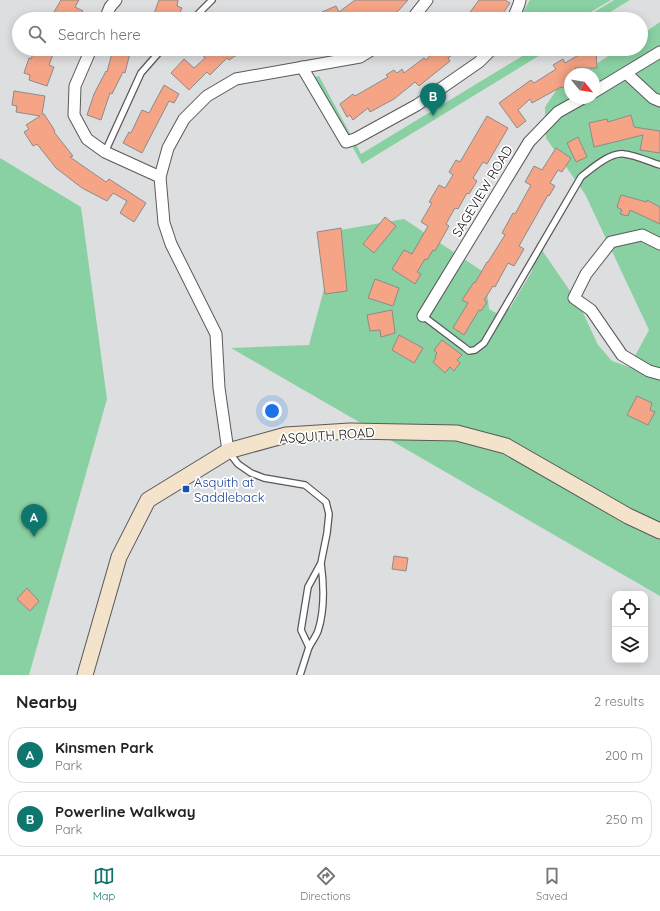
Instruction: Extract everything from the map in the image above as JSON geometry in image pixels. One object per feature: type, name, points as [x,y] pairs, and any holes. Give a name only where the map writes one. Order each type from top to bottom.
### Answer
[{"type":"street","points":[[108,12],[116,0]]},
{"type":"street","points":[[418,12],[427,0]]},
{"type":"street","points":[[516,12],[520,0]]},
{"type":"street","points":[[600,88],[660,52]]},
{"type":"street","points":[[88,56],[75,86],[74,115],[88,139],[105,152],[160,177]]},
{"type":"street","points":[[228,451],[219,388],[216,334],[171,244],[164,223],[160,177],[168,148],[184,119],[207,96],[236,79],[362,56]]},
{"type":"street","points":[[302,67],[346,142],[355,139],[417,105],[479,62],[485,56]]},
{"type":"street","points":[[626,73],[653,98],[660,101]]},
{"type":"street","name":"SAGEVIEW ROAD","points":[[423,316],[528,142],[558,112],[572,104]]},
{"type":"street","points":[[660,244],[642,235],[611,242],[586,274],[574,298],[591,310],[622,355],[649,371],[660,374]]},
{"type":"street","name":"ASQUITH ROAD","points":[[85,675],[119,557],[148,500],[228,451],[286,435],[350,431],[457,433],[506,446],[628,516],[660,531]]},
{"type":"lane","points":[[200,12],[212,0]]},
{"type":"lane","points":[[105,152],[141,73],[156,56]]},
{"type":"lane","points":[[423,316],[469,351],[475,350],[484,344],[581,177],[611,156],[623,153],[660,165]]},
{"type":"lane","points":[[228,451],[238,464],[251,473],[264,478],[305,485],[326,502],[329,514],[327,533],[321,563],[308,588],[301,630],[309,647]]},
{"type":"lane","points":[[300,675],[309,647],[318,631],[322,610],[324,586],[321,563]]},
{"type":"green space","points":[[530,0],[611,0],[591,12],[523,12]]},
{"type":"green space","points":[[614,0],[630,0],[610,12],[594,12]]},
{"type":"green space","points":[[660,22],[660,596],[231,348],[309,345],[340,230],[404,219],[485,273],[489,309],[496,313],[510,308],[532,271],[537,243],[579,304],[598,345],[612,361],[629,367],[649,330],[585,194],[546,138],[545,107],[557,89],[564,85],[564,104],[600,104],[600,68],[590,68],[608,56],[648,56],[648,30]]},
{"type":"green space","points":[[522,56],[539,56],[362,164],[314,77],[319,76],[361,154]]},
{"type":"green space","points":[[0,158],[81,207],[107,399],[29,675],[0,675]]},
{"type":"building","points":[[61,0],[79,0],[75,7],[83,11],[82,12],[54,12]]},
{"type":"building","points":[[159,0],[178,0],[177,6],[182,8],[180,12],[155,12]]},
{"type":"building","points":[[355,0],[408,0],[397,12],[339,12]]},
{"type":"building","points":[[479,0],[505,0],[510,3],[504,12],[470,12]]},
{"type":"building","points":[[336,6],[339,12],[322,12]]},
{"type":"building","points":[[32,56],[52,56],[49,65],[54,67],[47,86],[29,80],[30,75],[24,73],[29,58],[31,59]]},
{"type":"building","points":[[111,56],[129,56],[125,73],[123,72],[112,94],[110,93],[101,120],[87,115],[94,94],[106,71],[107,72]]},
{"type":"building","points":[[203,56],[235,56],[229,60],[227,58],[210,75],[207,72],[189,90],[171,73],[184,59],[194,68],[205,58]]},
{"type":"building","points":[[430,56],[451,56],[448,58],[450,61],[419,86],[415,82],[394,99],[370,112],[368,108],[353,120],[350,115],[347,117],[340,104],[353,94],[355,96],[388,77],[386,75],[394,70],[397,73],[402,69],[404,73],[424,58],[426,60]]},
{"type":"building","points":[[577,56],[596,56],[597,68],[564,68],[564,87],[532,103],[530,99],[518,110],[526,121],[517,128],[499,103],[531,80],[534,83],[556,69],[553,65],[563,59],[565,63]]},
{"type":"building","points":[[164,85],[179,94],[174,103],[169,101],[142,153],[123,143],[129,132],[131,133],[142,110],[149,113]]},
{"type":"building","points":[[14,91],[45,96],[42,114],[44,114],[55,131],[54,132],[73,156],[70,157],[106,182],[109,179],[146,203],[134,222],[120,213],[127,201],[113,193],[107,201],[82,188],[56,168],[37,144],[33,146],[24,132],[29,129],[26,125],[40,116],[16,112],[17,106],[12,105]]},
{"type":"building","points":[[631,115],[634,127],[660,131],[660,153],[640,150],[643,135],[594,147],[589,123],[607,119],[608,122]]},
{"type":"building","points":[[487,116],[508,128],[487,164],[483,162],[473,178],[477,181],[469,194],[467,193],[458,209],[455,208],[446,224],[449,226],[435,251],[433,250],[427,260],[425,259],[417,272],[421,274],[415,284],[392,269],[404,250],[412,254],[428,226],[421,222],[432,203],[429,202],[439,185],[445,188],[453,175],[449,172],[456,160],[460,162]]},
{"type":"building","points":[[578,137],[587,157],[576,162],[567,143]]},
{"type":"building","points":[[556,148],[571,158],[562,172],[558,170],[550,183],[555,186],[549,196],[548,195],[519,246],[524,249],[514,266],[508,263],[495,287],[493,286],[484,300],[487,302],[481,311],[479,310],[464,335],[453,328],[468,303],[462,300],[474,282],[475,283],[505,235],[502,233],[513,213],[515,214],[531,185],[525,182],[534,166],[542,170]]},
{"type":"building","points":[[621,195],[647,202],[647,200],[660,207],[660,224],[630,210],[628,216],[620,214],[622,210],[617,207]]},
{"type":"building","points":[[385,217],[396,226],[374,253],[363,244]]},
{"type":"building","points":[[341,228],[347,291],[325,294],[317,232]]},
{"type":"building","points":[[375,279],[399,288],[393,306],[368,298]]},
{"type":"building","points":[[392,310],[395,333],[381,337],[380,330],[370,331],[367,315]]},
{"type":"building","points":[[399,335],[423,348],[414,363],[392,350]]},
{"type":"building","points":[[442,340],[462,355],[457,360],[460,363],[454,371],[450,367],[445,373],[433,362],[437,353],[434,350]]},
{"type":"building","points":[[637,396],[652,403],[650,410],[655,412],[648,425],[627,415]]},
{"type":"building","points":[[394,556],[408,558],[406,571],[392,569]]},
{"type":"building","points":[[27,588],[39,601],[30,611],[17,599]]},
{"type":"place","name":"Powerline Walkway","points":[[433,116]]},
{"type":"place","name":"Asquith at Saddleback","points":[[186,489]]},
{"type":"place","name":"Kinsmen Park","points":[[34,537]]}]
